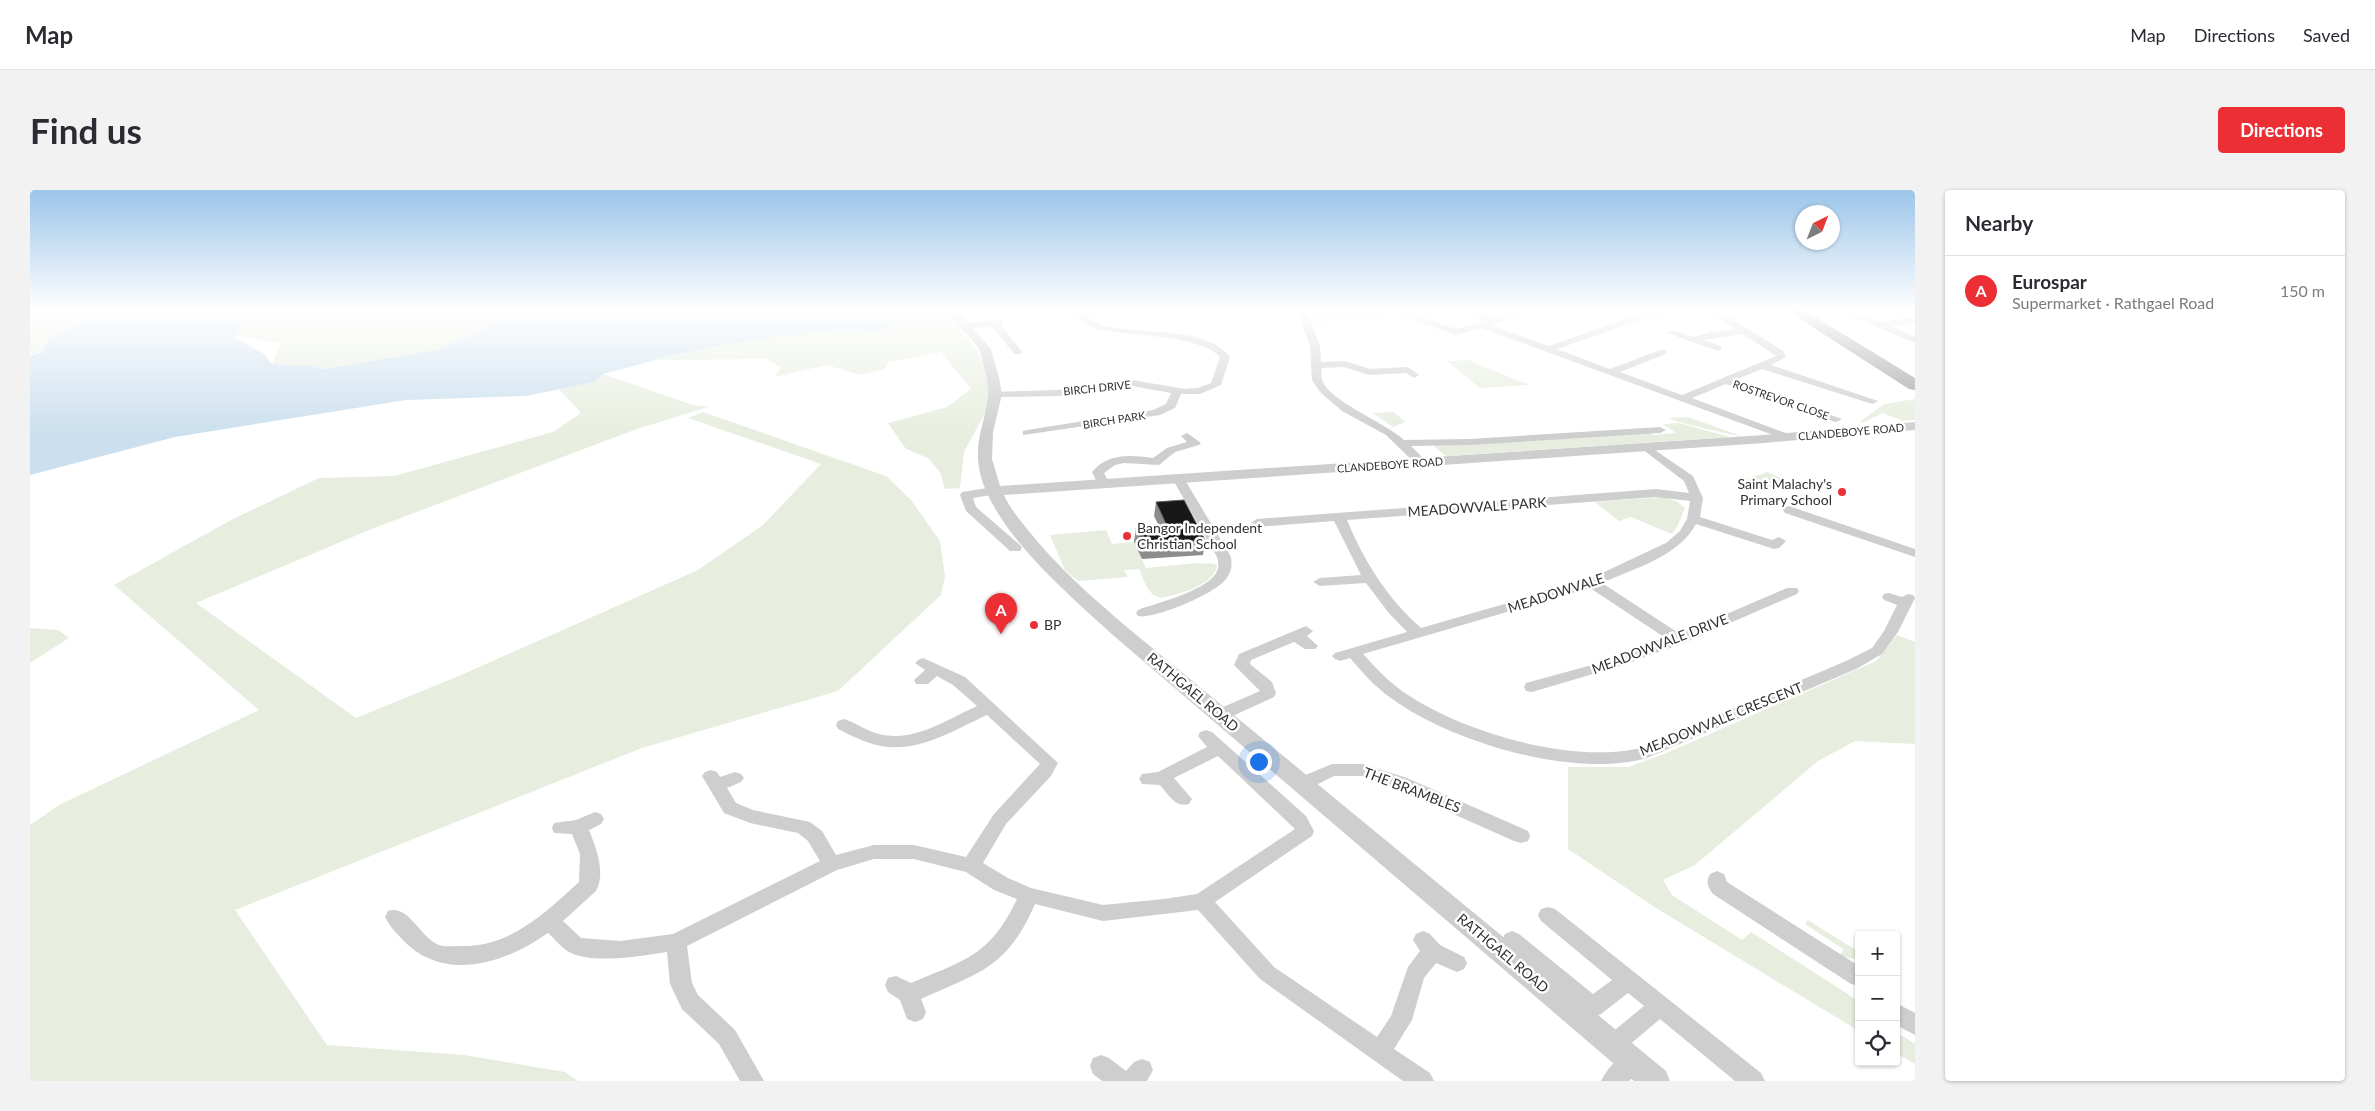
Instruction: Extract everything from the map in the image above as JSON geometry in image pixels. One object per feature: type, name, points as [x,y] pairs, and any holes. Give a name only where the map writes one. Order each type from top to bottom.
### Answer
[{"type":"highway","points":[[1861,352],[1915,385]]},
{"type":"highway","points":[[1875,352],[1915,375]]},
{"type":"highway","points":[[1886,358],[1915,380]]},
{"type":"street","name":"RATHGAEL ROAD","points":[[986,352],[996,394],[986,432],[986,459],[994,491],[1001,506],[1025,540],[1069,586],[1656,1081]]},
{"type":"street","name":"BIRCH DRIVE","points":[[996,394],[1058,392],[1125,383],[1200,392],[1216,385],[1225,357],[1222,352]]},
{"type":"street","points":[[1315,352],[1317,380],[1334,400],[1401,443],[1421,462]]},
{"type":"street","name":"CLANDEBOYE ROAD","points":[[1555,352],[1787,437]]},
{"type":"street","points":[[1611,372],[1663,352]]},
{"type":"street","points":[[1684,398],[1779,359],[1781,357],[1778,352]]},
{"type":"street","points":[[1315,365],[1345,364],[1369,372],[1408,370],[1414,375]]},
{"type":"street","points":[[1764,366],[1873,401]]},
{"type":"street","name":"ROSTREVOR CLOSE","points":[[1727,381],[1836,419]]},
{"type":"street","name":"BIRCH PARK","points":[[1036,434],[1156,413],[1170,406],[1177,390]]},
{"type":"street","name":"CLANDEBOYE ROAD","points":[[994,491],[1096,476],[1179,480],[1787,437],[1915,426]]},
{"type":"street","points":[[1401,443],[1470,442],[1660,430]]},
{"type":"street","points":[[1096,476],[1106,464],[1117,460],[1155,462],[1172,450],[1195,443],[1187,436]]},
{"type":"street","points":[[1646,447],[1690,479],[1697,498]]},
{"type":"street","points":[[1144,613],[1152,603],[1209,588],[1222,577],[1226,570],[1224,557],[1179,480]]},
{"type":"street","points":[[994,491],[966,495],[970,508],[1016,548]]},
{"type":"street","name":"MEADOWVALE PARK","points":[[1257,523],[1656,493],[1697,498]]},
{"type":"street","name":"MEADOWVALE","points":[[1346,654],[1592,583],[1671,546],[1685,533],[1693,519],[1697,498]]},
{"type":"street","points":[[1789,510],[1915,554]]},
{"type":"street","points":[[1339,517],[1355,554],[1370,578],[1419,634]]},
{"type":"street","points":[[1693,519],[1774,545],[1779,541]]},
{"type":"street","points":[[1320,582],[1370,578]]},
{"type":"street","points":[[1592,583],[1678,640]]},
{"type":"street","name":"MEADOWVALE DRIVE","points":[[1532,687],[1615,663],[1678,640],[1784,591]]},
{"type":"street","name":"MEADOWVALE CRESCENT","points":[[1346,654],[1413,706],[1451,723],[1528,751],[1580,759],[1612,759],[1641,754],[1851,665],[1877,651],[1908,607],[1889,597]]},
{"type":"street","points":[[1220,715],[1263,697],[1268,693],[1266,686],[1242,666],[1242,659],[1304,637]]},
{"type":"street","points":[[927,671],[959,681],[1049,763],[1045,772],[1000,819],[971,866]]},
{"type":"street","points":[[844,725],[857,740],[917,739],[989,707]]},
{"type":"street","points":[[549,921],[576,946],[620,950],[676,942],[831,864],[874,852],[914,852],[971,866],[1001,884],[1029,895],[1104,913],[1202,901],[1305,832],[1300,821],[1213,742],[1166,774],[1156,778],[1183,799]]},
{"type":"street","name":"THE BRAMBLES","points":[[1302,784],[1332,770],[1364,770],[1401,783],[1521,836]]},
{"type":"street","points":[[735,778],[714,781],[730,808],[750,816],[803,827],[815,836],[831,864]]},
{"type":"street","points":[[394,917],[415,938],[435,953],[467,957],[501,951],[549,921],[589,885],[589,854],[578,825]]},
{"type":"street","points":[[1717,879],[1717,885],[1720,888],[1856,976]]},
{"type":"street","points":[[907,997],[998,949],[1008,937],[1029,895]]},
{"type":"street","points":[[1202,901],[1267,972],[1422,1081]]},
{"type":"street","points":[[1548,915],[1753,1081]]},
{"type":"street","points":[[1512,940],[1593,1007],[1628,980]]},
{"type":"street","points":[[676,942],[681,984],[690,1002],[727,1037],[752,1081]]},
{"type":"street","points":[[1380,1052],[1401,1020],[1415,974],[1428,945],[1457,963]]},
{"type":"street","points":[[1613,1045],[1661,1005]]},
{"type":"street","points":[[1900,1016],[1915,1026]]},
{"type":"street","points":[[1612,1081],[1633,1062]]},
{"type":"street","points":[[1101,1066],[1120,1081]]},
{"type":"green space","points":[[30,352],[41,352],[30,355]]},
{"type":"green space","points":[[277,352],[426,352],[324,369],[312,366],[272,364]]},
{"type":"green space","points":[[693,352],[978,352],[993,398],[964,452],[960,488],[945,489],[940,472],[928,458],[906,449],[888,423],[947,407],[971,389],[941,352],[888,362],[885,369],[860,375],[827,365],[774,377],[781,368],[766,359],[653,360]]},
{"type":"green space","points":[[1470,360],[1530,385],[1480,388],[1447,361]]},
{"type":"green space","points":[[603,374],[693,405],[708,407],[637,429],[374,528],[196,603],[356,718],[461,675],[698,570],[763,525],[821,464],[688,418],[703,412],[886,476],[911,500],[940,541],[945,576],[941,595],[838,691],[642,748],[235,910],[327,1045],[464,1055],[565,1072],[578,1081],[30,1081],[30,825],[59,805],[259,710],[114,585],[231,520],[319,478],[394,476],[553,432],[581,413],[559,389],[595,382]]},
{"type":"green space","points":[[1915,399],[1915,420],[1903,421],[1883,413],[1862,423],[1861,421],[1884,404]]},
{"type":"green space","points":[[1394,412],[1405,422],[1393,427],[1373,413]]},
{"type":"green space","points":[[1688,417],[1741,436],[1668,418]]},
{"type":"green space","points":[[1679,423],[1730,437],[1446,456],[1434,446],[1435,444],[1649,432],[1653,435],[1676,433],[1663,424]]},
{"type":"green space","points":[[1767,472],[1787,481],[1765,489],[1745,480]]},
{"type":"green space","points":[[1663,497],[1676,501],[1685,508],[1672,534],[1631,517],[1619,521],[1595,502]]},
{"type":"green space","points":[[1106,530],[1112,544],[1134,542],[1146,568],[1196,563],[1217,565],[1215,572],[1210,578],[1195,588],[1162,598],[1157,597],[1150,591],[1139,569],[1124,570],[1128,577],[1078,581],[1065,570],[1050,535]]},
{"type":"green space","points":[[30,628],[58,630],[69,638],[30,663]]},
{"type":"green space","points":[[1897,635],[1915,642],[1915,744],[1855,741],[1818,761],[1695,865],[1663,880],[1672,895],[1742,940],[1751,932],[1848,994],[1855,1000],[1855,1029],[1656,908],[1568,849],[1568,767],[1628,767],[1664,754],[1876,661]]},
{"type":"green space","points":[[1808,920],[1855,949],[1855,958],[1840,956],[1843,949],[1805,924]]},
{"type":"green space","points":[[1900,1035],[1915,1044],[1915,1064],[1900,1055]]},
{"type":"water","points":[[42,352],[260,352],[272,364],[312,366],[324,369],[426,352],[691,352],[603,374],[595,382],[526,396],[406,400],[175,437],[30,475],[30,356]]},
{"type":"building","points":[[1184,500],[1205,540],[1143,544],[1136,528],[1167,526],[1156,502]]},
{"type":"place","name":"Saint Malachy's Primary School","points":[[1842,492]]},
{"type":"place","name":"Bangor Independent Christian School","points":[[1127,536]]},
{"type":"place","name":"BP","points":[[1034,625]]},
{"type":"place","name":"Eurospar","points":[[1001,634]]}]
